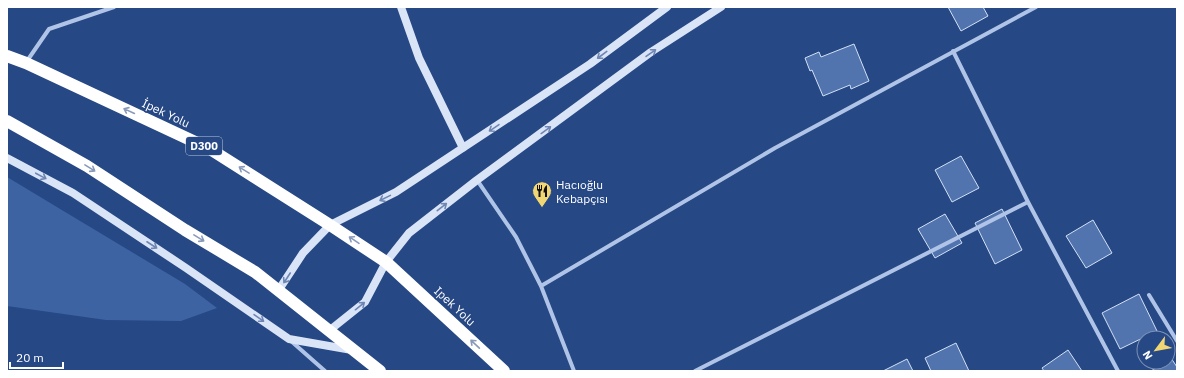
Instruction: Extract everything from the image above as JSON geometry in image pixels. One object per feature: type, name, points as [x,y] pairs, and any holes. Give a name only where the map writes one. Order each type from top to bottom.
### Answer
[{"type":"highway","name":"İpek Yolu","points":[[7,56],[26,63],[210,149],[386,262]]},
{"type":"highway","points":[[7,121],[86,166],[255,272],[356,350],[380,371]]},
{"type":"highway","name":"Ipek Yolu","points":[[386,262],[504,371]]},
{"type":"main road","points":[[401,7],[419,58],[463,148]]},
{"type":"main road","points":[[278,291],[303,253],[330,225],[396,192],[590,64],[667,7]]},
{"type":"main road","points":[[330,330],[366,302],[386,262],[409,233],[477,180],[652,52],[721,7]]},
{"type":"main road","points":[[7,158],[73,194],[186,268],[289,339],[356,350]]},
{"type":"street","points":[[26,63],[49,29],[114,7]]},
{"type":"street","points":[[541,286],[775,148],[1036,7]]},
{"type":"street","points":[[953,51],[1028,202],[1118,371]]},
{"type":"street","points":[[477,180],[516,237],[541,286],[574,371]]},
{"type":"street","points":[[695,371],[1028,202]]},
{"type":"street","points":[[1149,294],[1177,341]]},
{"type":"street","points":[[289,339],[325,371]]},
{"type":"shaded area","points":[[7,177],[185,284],[217,308],[181,321],[106,320],[7,306]]},
{"type":"building","points":[[948,7],[983,7],[988,16],[961,31]]},
{"type":"building","points":[[854,44],[869,81],[851,89],[850,85],[823,96],[805,58],[819,52],[821,57]]},
{"type":"building","points":[[961,156],[979,188],[952,202],[935,170]]},
{"type":"building","points":[[1002,209],[1022,250],[995,264],[975,223]]},
{"type":"building","points":[[945,214],[962,243],[935,258],[918,229]]},
{"type":"building","points":[[1093,220],[1112,253],[1086,268],[1066,236]]},
{"type":"building","points":[[1139,294],[1157,330],[1136,330],[1136,341],[1120,349],[1102,313]]},
{"type":"building","points":[[956,343],[969,371],[931,371],[925,358]]},
{"type":"building","points":[[1068,350],[1082,371],[1044,371],[1042,368]]},
{"type":"building","points":[[907,359],[913,371],[883,371]]},
{"type":"building","points":[[1176,366],[1177,367],[1177,371],[1151,371],[1176,370]]},
{"type":"place","name":"Hacıoğlu Kebapçısı","points":[[542,208]]}]
